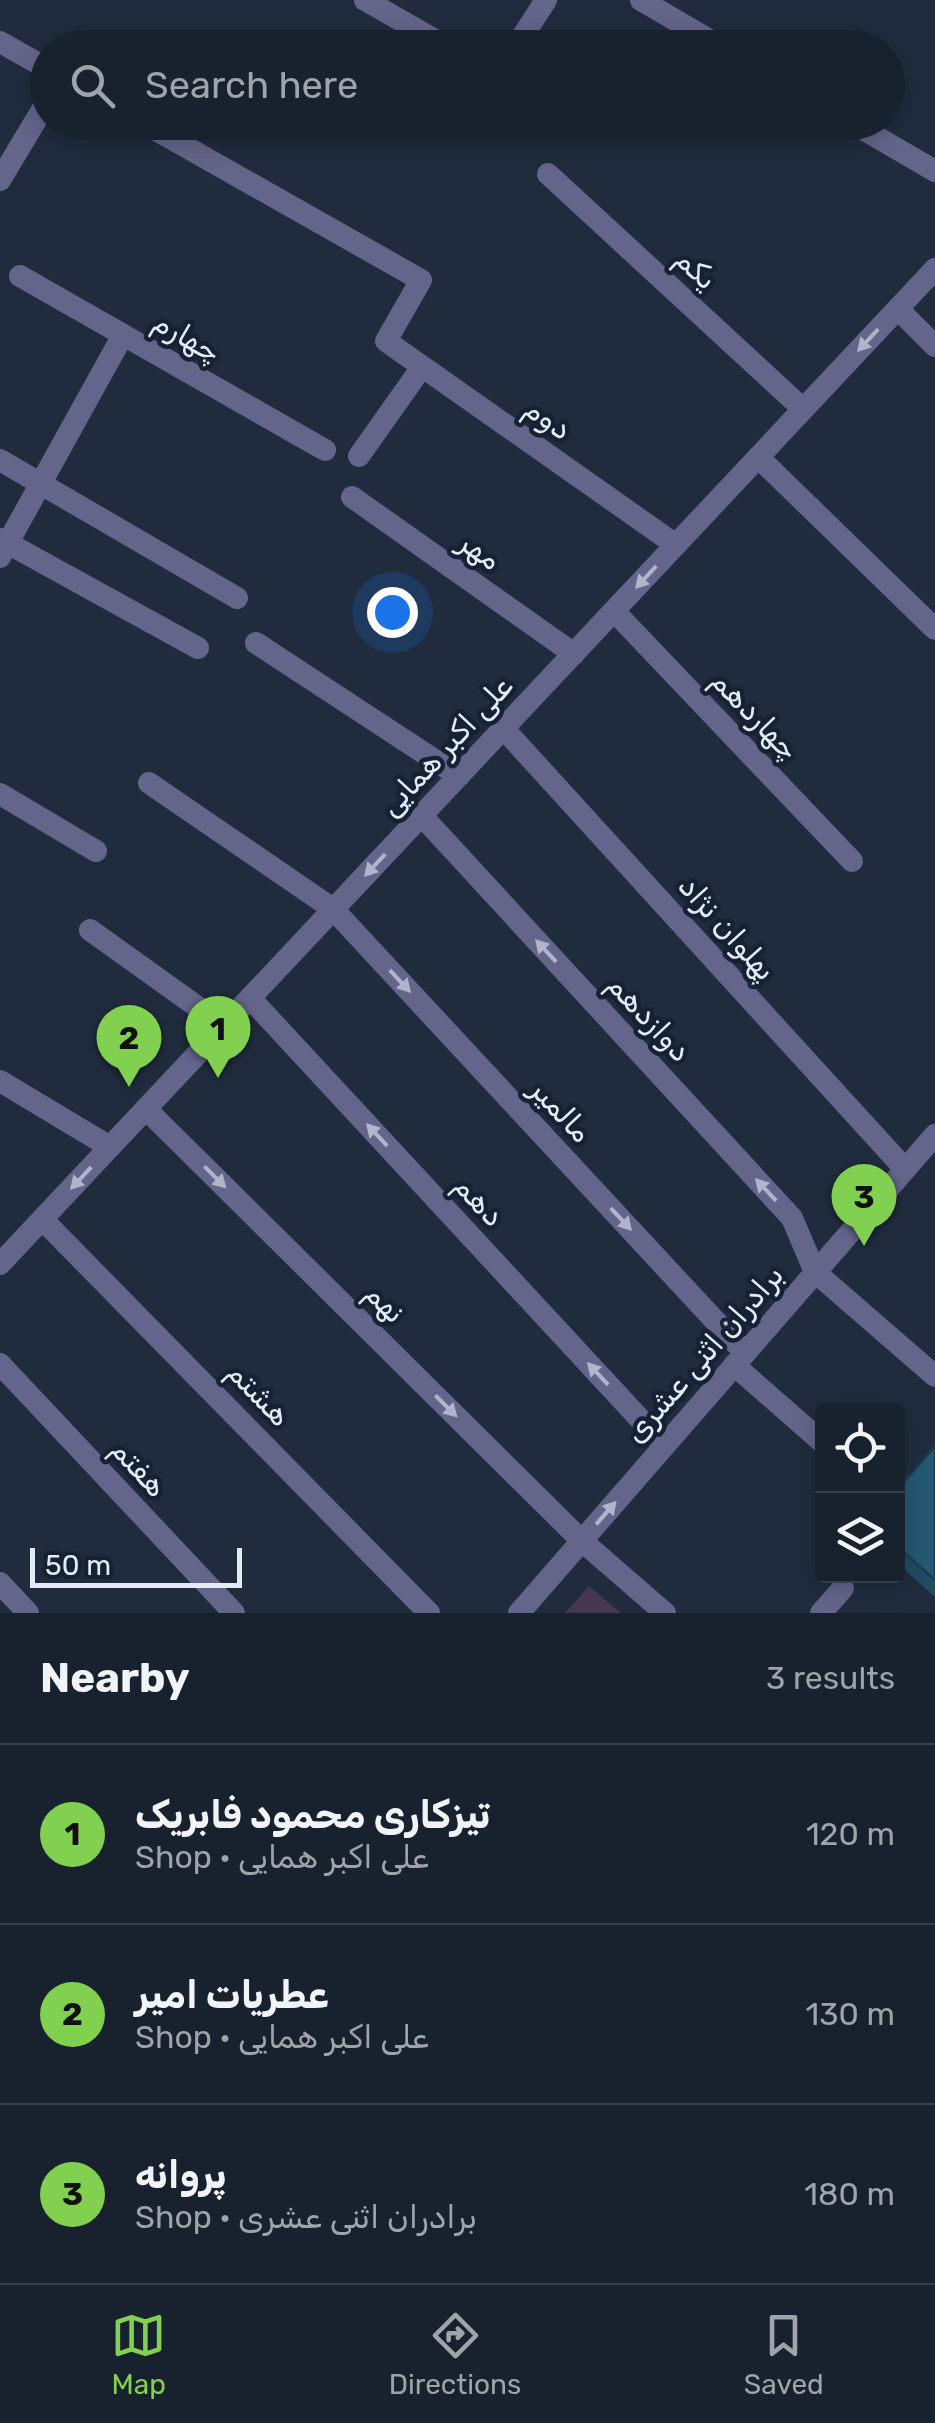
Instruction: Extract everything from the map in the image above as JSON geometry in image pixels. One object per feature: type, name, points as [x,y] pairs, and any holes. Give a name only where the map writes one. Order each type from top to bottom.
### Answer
[{"type":"street","points":[[365,0],[418,30]]},
{"type":"street","points":[[527,30],[546,0]]},
{"type":"street","points":[[641,0],[692,30]]},
{"type":"street","points":[[0,42],[30,59]]},
{"type":"street","points":[[0,180],[30,130]]},
{"type":"street","name":"دوم","points":[[174,140],[421,280],[386,341],[676,545]]},
{"type":"street","points":[[882,140],[935,171]]},
{"type":"street","name":"یکم","points":[[548,174],[803,409]]},
{"type":"street","name":"علی اکبر همایی","points":[[0,1264],[935,268]]},
{"type":"street","name":"چهارم","points":[[20,276],[324,450]]},
{"type":"street","points":[[898,308],[935,346]]},
{"type":"street","points":[[123,334],[2,546],[198,648]]},
{"type":"street","points":[[359,456],[422,367]]},
{"type":"street","points":[[758,457],[935,630]]},
{"type":"street","points":[[0,460],[238,598]]},
{"type":"street","name":"مهر","points":[[352,496],[574,654]]},
{"type":"street","name":"چهاردهم","points":[[614,611],[852,861]]},
{"type":"street","points":[[256,643],[459,776]]},
{"type":"street","name":"پهلوان نژاد","points":[[504,728],[906,1169]]},
{"type":"street","name":"مالمیر","points":[[149,784],[334,909],[740,1359],[815,1435]]},
{"type":"street","points":[[0,794],[96,851]]},
{"type":"street","name":"دوازدهم","points":[[422,816],[782,1208],[802,1235],[815,1272]]},
{"type":"street","points":[[90,930],[224,1026]]},
{"type":"street","name":"دهم","points":[[250,998],[664,1445]]},
{"type":"street","points":[[0,1081],[110,1147]]},
{"type":"street","name":"نهم","points":[[146,1109],[582,1541],[665,1613]]},
{"type":"street","name":"برادران اثنی عشری","points":[[519,1613],[935,1135]]},
{"type":"street","name":"هشتم","points":[[42,1219],[429,1613]]},
{"type":"street","points":[[815,1272],[935,1376]]},
{"type":"street","name":"هفتم","points":[[0,1364],[234,1613]]},
{"type":"street","points":[[0,1584],[28,1613]]},
{"type":"street","points":[[821,1613],[843,1588]]},
{"type":"shaded area","points":[[589,1586],[621,1613],[565,1613]]},
{"type":"building","points":[[935,1446],[935,1580],[905,1553],[905,1481]]},
{"type":"place","name":"تیزکاری محمود فابریک","points":[[218,1078]]},
{"type":"place","name":"عطریات امیر","points":[[129,1087]]},
{"type":"place","name":"پروانه","points":[[864,1246]]}]
